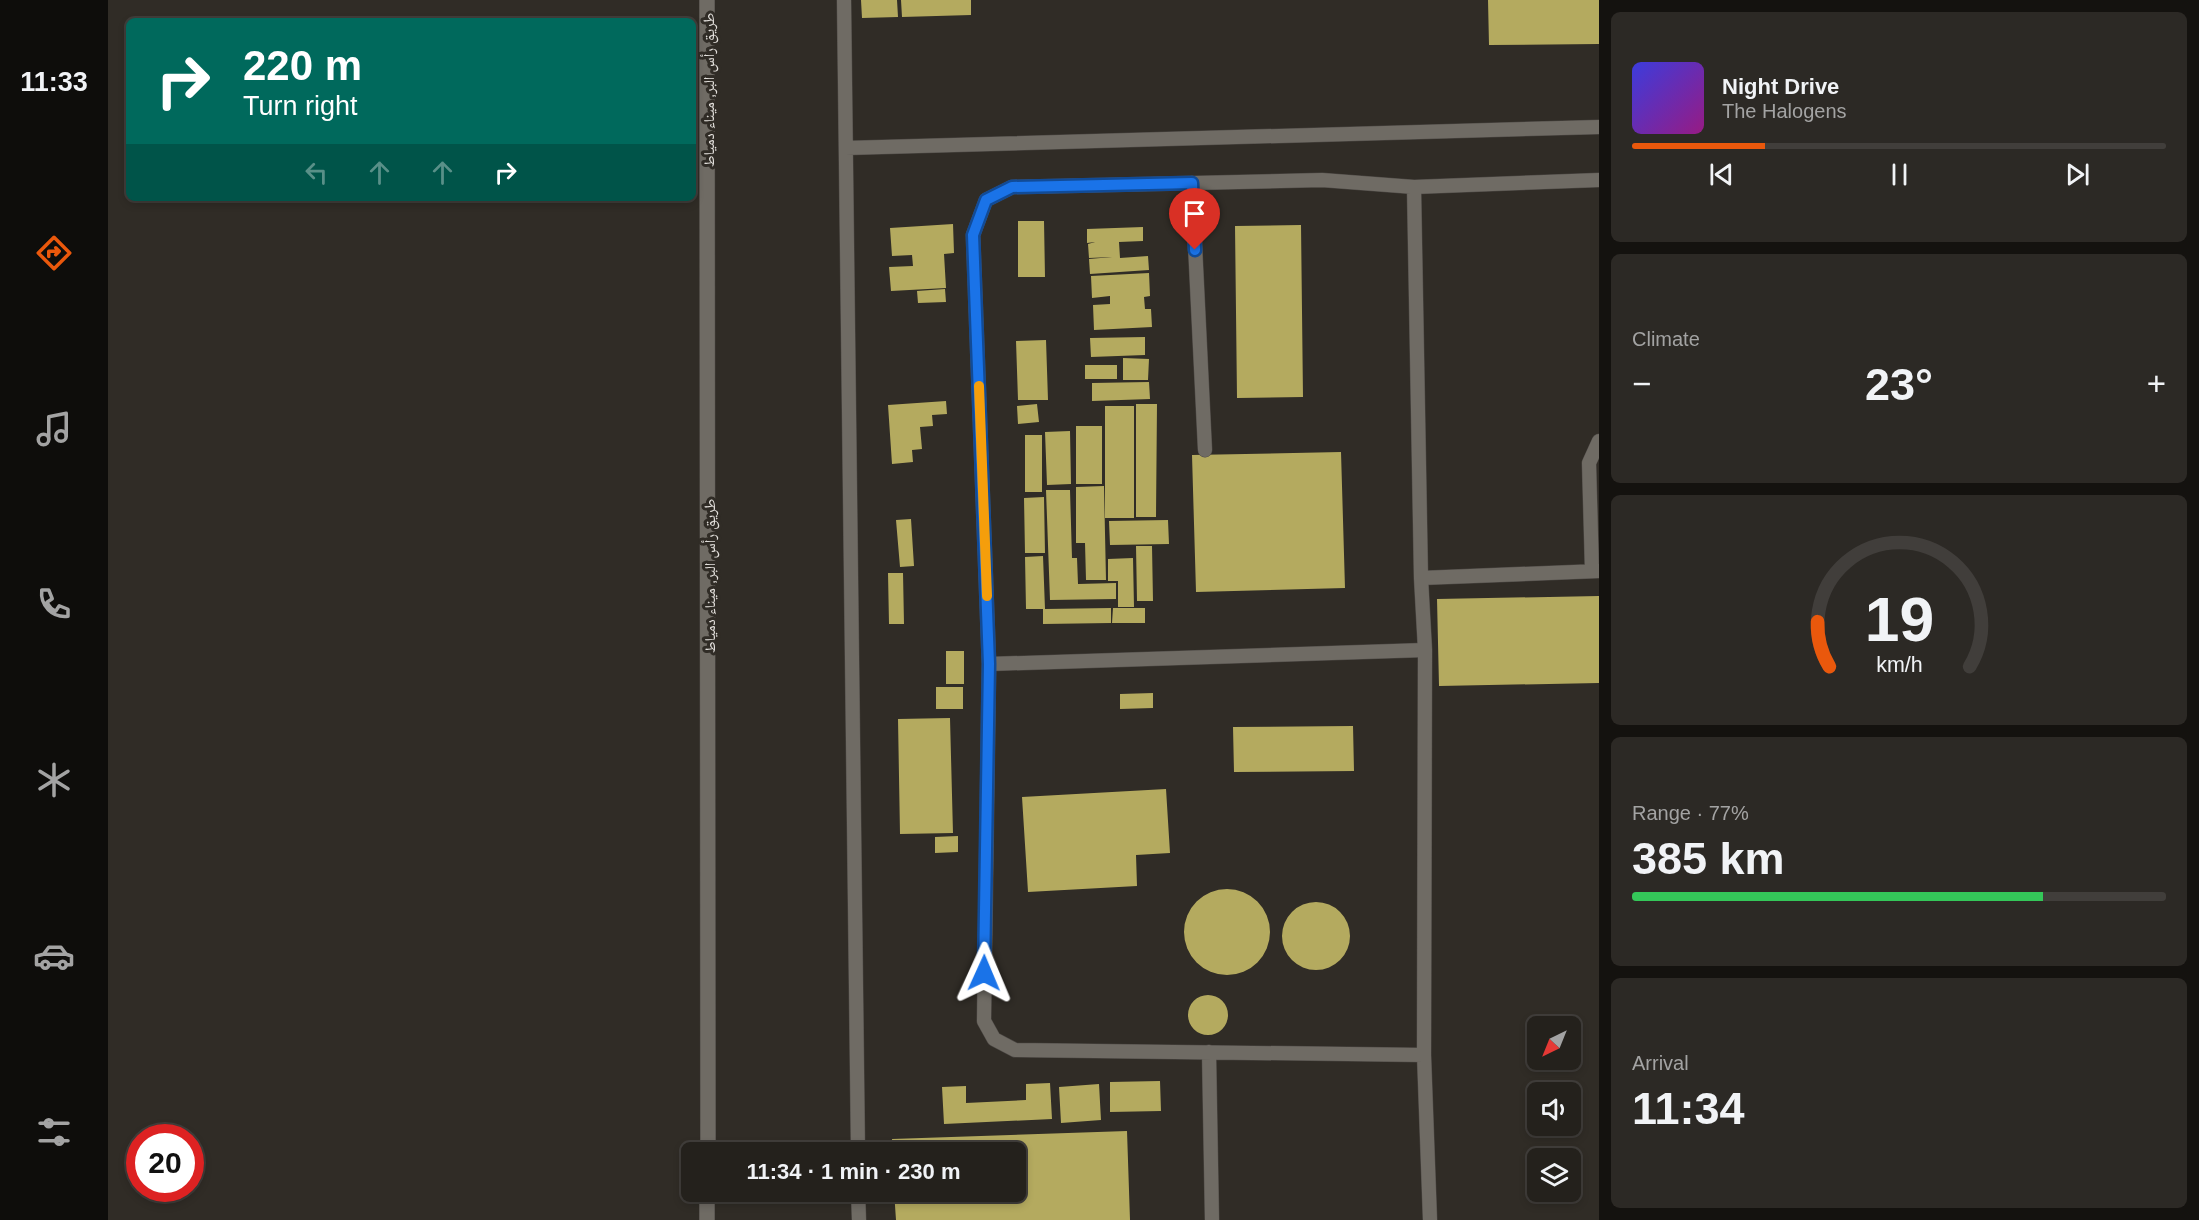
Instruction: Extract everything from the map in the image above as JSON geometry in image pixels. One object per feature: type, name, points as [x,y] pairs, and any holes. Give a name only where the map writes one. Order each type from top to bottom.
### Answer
[{"type":"street","name":"طريق رأس البر, ميناء دمياط","points":[[707,0],[708,1142]]},
{"type":"street","points":[[707,1202],[707,1220]]},
{"type":"lane","points":[[844,0],[858,1142]]},
{"type":"lane","points":[[846,148],[1599,127]]},
{"type":"lane","points":[[1424,1055],[1015,1050],[994,1039],[984,1021],[989,664],[973,235],[986,200],[1012,187],[1322,180],[1414,187],[1599,180]]},
{"type":"lane","points":[[1192,183],[1205,450]]},
{"type":"lane","points":[[1414,187],[1420,578],[1425,650],[1424,1055],[1430,1220]]},
{"type":"lane","points":[[1420,578],[1595,571],[1589,463],[1599,441]]},
{"type":"lane","points":[[989,664],[1425,650]]},
{"type":"lane","points":[[1209,1053],[1212,1220]]},
{"type":"lane","points":[[858,1202],[859,1220]]},
{"type":"building","points":[[861,0],[897,0],[898,17],[862,18]]},
{"type":"building","points":[[901,0],[971,0],[971,15],[902,17]]},
{"type":"building","points":[[1488,0],[1599,0],[1599,44],[1489,45]]},
{"type":"building","points":[[1018,221],[1044,221],[1045,277],[1018,277]]},
{"type":"building","points":[[953,224],[954,253],[944,254],[946,288],[891,291],[889,267],[913,266],[912,255],[892,256],[890,228]]},
{"type":"building","points":[[1301,225],[1303,397],[1237,398],[1235,226]]},
{"type":"building","points":[[1143,227],[1143,241],[1119,242],[1120,258],[1148,256],[1149,270],[1090,274],[1089,259],[1112,257],[1089,258],[1088,244],[1095,242],[1087,243],[1087,229]]},
{"type":"building","points":[[1149,273],[1150,296],[1144,297],[1145,309],[1151,309],[1152,327],[1094,330],[1093,305],[1110,304],[1110,296],[1092,298],[1091,276]]},
{"type":"building","points":[[945,289],[946,302],[918,303],[917,291]]},
{"type":"building","points":[[1145,337],[1145,355],[1091,357],[1090,338]]},
{"type":"building","points":[[1046,340],[1048,400],[1018,400],[1016,341]]},
{"type":"building","points":[[1123,358],[1149,359],[1148,380],[1123,380]]},
{"type":"building","points":[[1085,365],[1117,365],[1117,379],[1085,379]]},
{"type":"building","points":[[1149,382],[1150,399],[1092,401],[1092,383]]},
{"type":"building","points":[[946,401],[947,414],[932,415],[933,426],[920,427],[922,449],[912,450],[913,462],[892,464],[888,405]]},
{"type":"building","points":[[1037,404],[1039,422],[1018,424],[1017,406]]},
{"type":"building","points":[[1136,404],[1157,404],[1156,517],[1136,517]]},
{"type":"building","points":[[1105,406],[1134,406],[1134,518],[1105,518]]},
{"type":"building","points":[[1076,426],[1102,426],[1102,484],[1076,484]]},
{"type":"building","points":[[1070,431],[1071,484],[1047,485],[1045,432]]},
{"type":"building","points":[[1025,435],[1042,435],[1042,492],[1025,492]]},
{"type":"building","points":[[1341,452],[1345,588],[1196,592],[1192,455]]},
{"type":"building","points":[[1104,486],[1106,580],[1086,580],[1085,543],[1076,543],[1076,487]]},
{"type":"building","points":[[1046,490],[1070,490],[1072,558],[1077,558],[1078,584],[1116,583],[1116,599],[1050,600]]},
{"type":"building","points":[[1044,497],[1045,553],[1025,553],[1024,498]]},
{"type":"building","points":[[911,519],[914,566],[900,567],[896,520]]},
{"type":"building","points":[[1168,520],[1169,544],[1110,545],[1109,521]]},
{"type":"building","points":[[1136,546],[1152,546],[1153,601],[1137,601]]},
{"type":"building","points":[[1043,556],[1045,609],[1111,608],[1111,623],[1043,624],[1043,609],[1026,609],[1025,557]]},
{"type":"building","points":[[1133,558],[1134,607],[1118,607],[1118,581],[1108,581],[1108,559]]},
{"type":"building","points":[[888,573],[903,573],[904,624],[889,624]]},
{"type":"building","points":[[1599,596],[1599,683],[1439,686],[1437,599]]},
{"type":"building","points":[[1113,608],[1145,608],[1145,623],[1112,623]]},
{"type":"building","points":[[946,651],[964,651],[964,684],[946,684]]},
{"type":"building","points":[[936,687],[963,687],[963,709],[936,709]]},
{"type":"building","points":[[1153,693],[1153,708],[1120,709],[1120,694]]},
{"type":"building","points":[[950,718],[953,833],[900,834],[898,719]]},
{"type":"building","points":[[1353,726],[1354,771],[1234,772],[1233,727]]},
{"type":"building","points":[[1166,789],[1170,853],[1136,855],[1137,886],[1028,892],[1022,797]]},
{"type":"building","points":[[958,836],[958,852],[935,853],[935,837]]},
{"type":"building","points":[[1227,889],[1251,896],[1263,908],[1270,932],[1263,956],[1251,968],[1227,975],[1203,968],[1191,956],[1184,932],[1191,908],[1203,896]]},
{"type":"building","points":[[1309,902],[1323,902],[1335,907],[1345,917],[1350,936],[1345,955],[1335,965],[1323,970],[1309,970],[1297,965],[1287,955],[1282,943],[1282,929],[1287,917],[1297,907]]},
{"type":"building","points":[[1208,995],[1216,996],[1222,1001],[1227,1007],[1227,1023],[1222,1029],[1216,1034],[1208,1035],[1200,1034],[1194,1029],[1189,1023],[1188,1015],[1189,1007],[1194,1001],[1200,996]]},
{"type":"building","points":[[1160,1081],[1161,1111],[1110,1112],[1110,1082]]},
{"type":"building","points":[[1050,1083],[1052,1119],[944,1124],[942,1087],[966,1086],[966,1103],[1026,1100],[1026,1084]]},
{"type":"building","points":[[1099,1084],[1101,1120],[1061,1123],[1059,1087]]},
{"type":"building","points":[[1127,1131],[1130,1220],[896,1220],[895,1202],[1026,1202],[1026,1142],[892,1142],[892,1139]]},
{"type":"slow traffic","points":[[979,386],[987,596]]},
{"type":"route","points":[[984,973],[989,664],[973,235],[986,200],[1012,187],[1192,183],[1195,250]]}]
